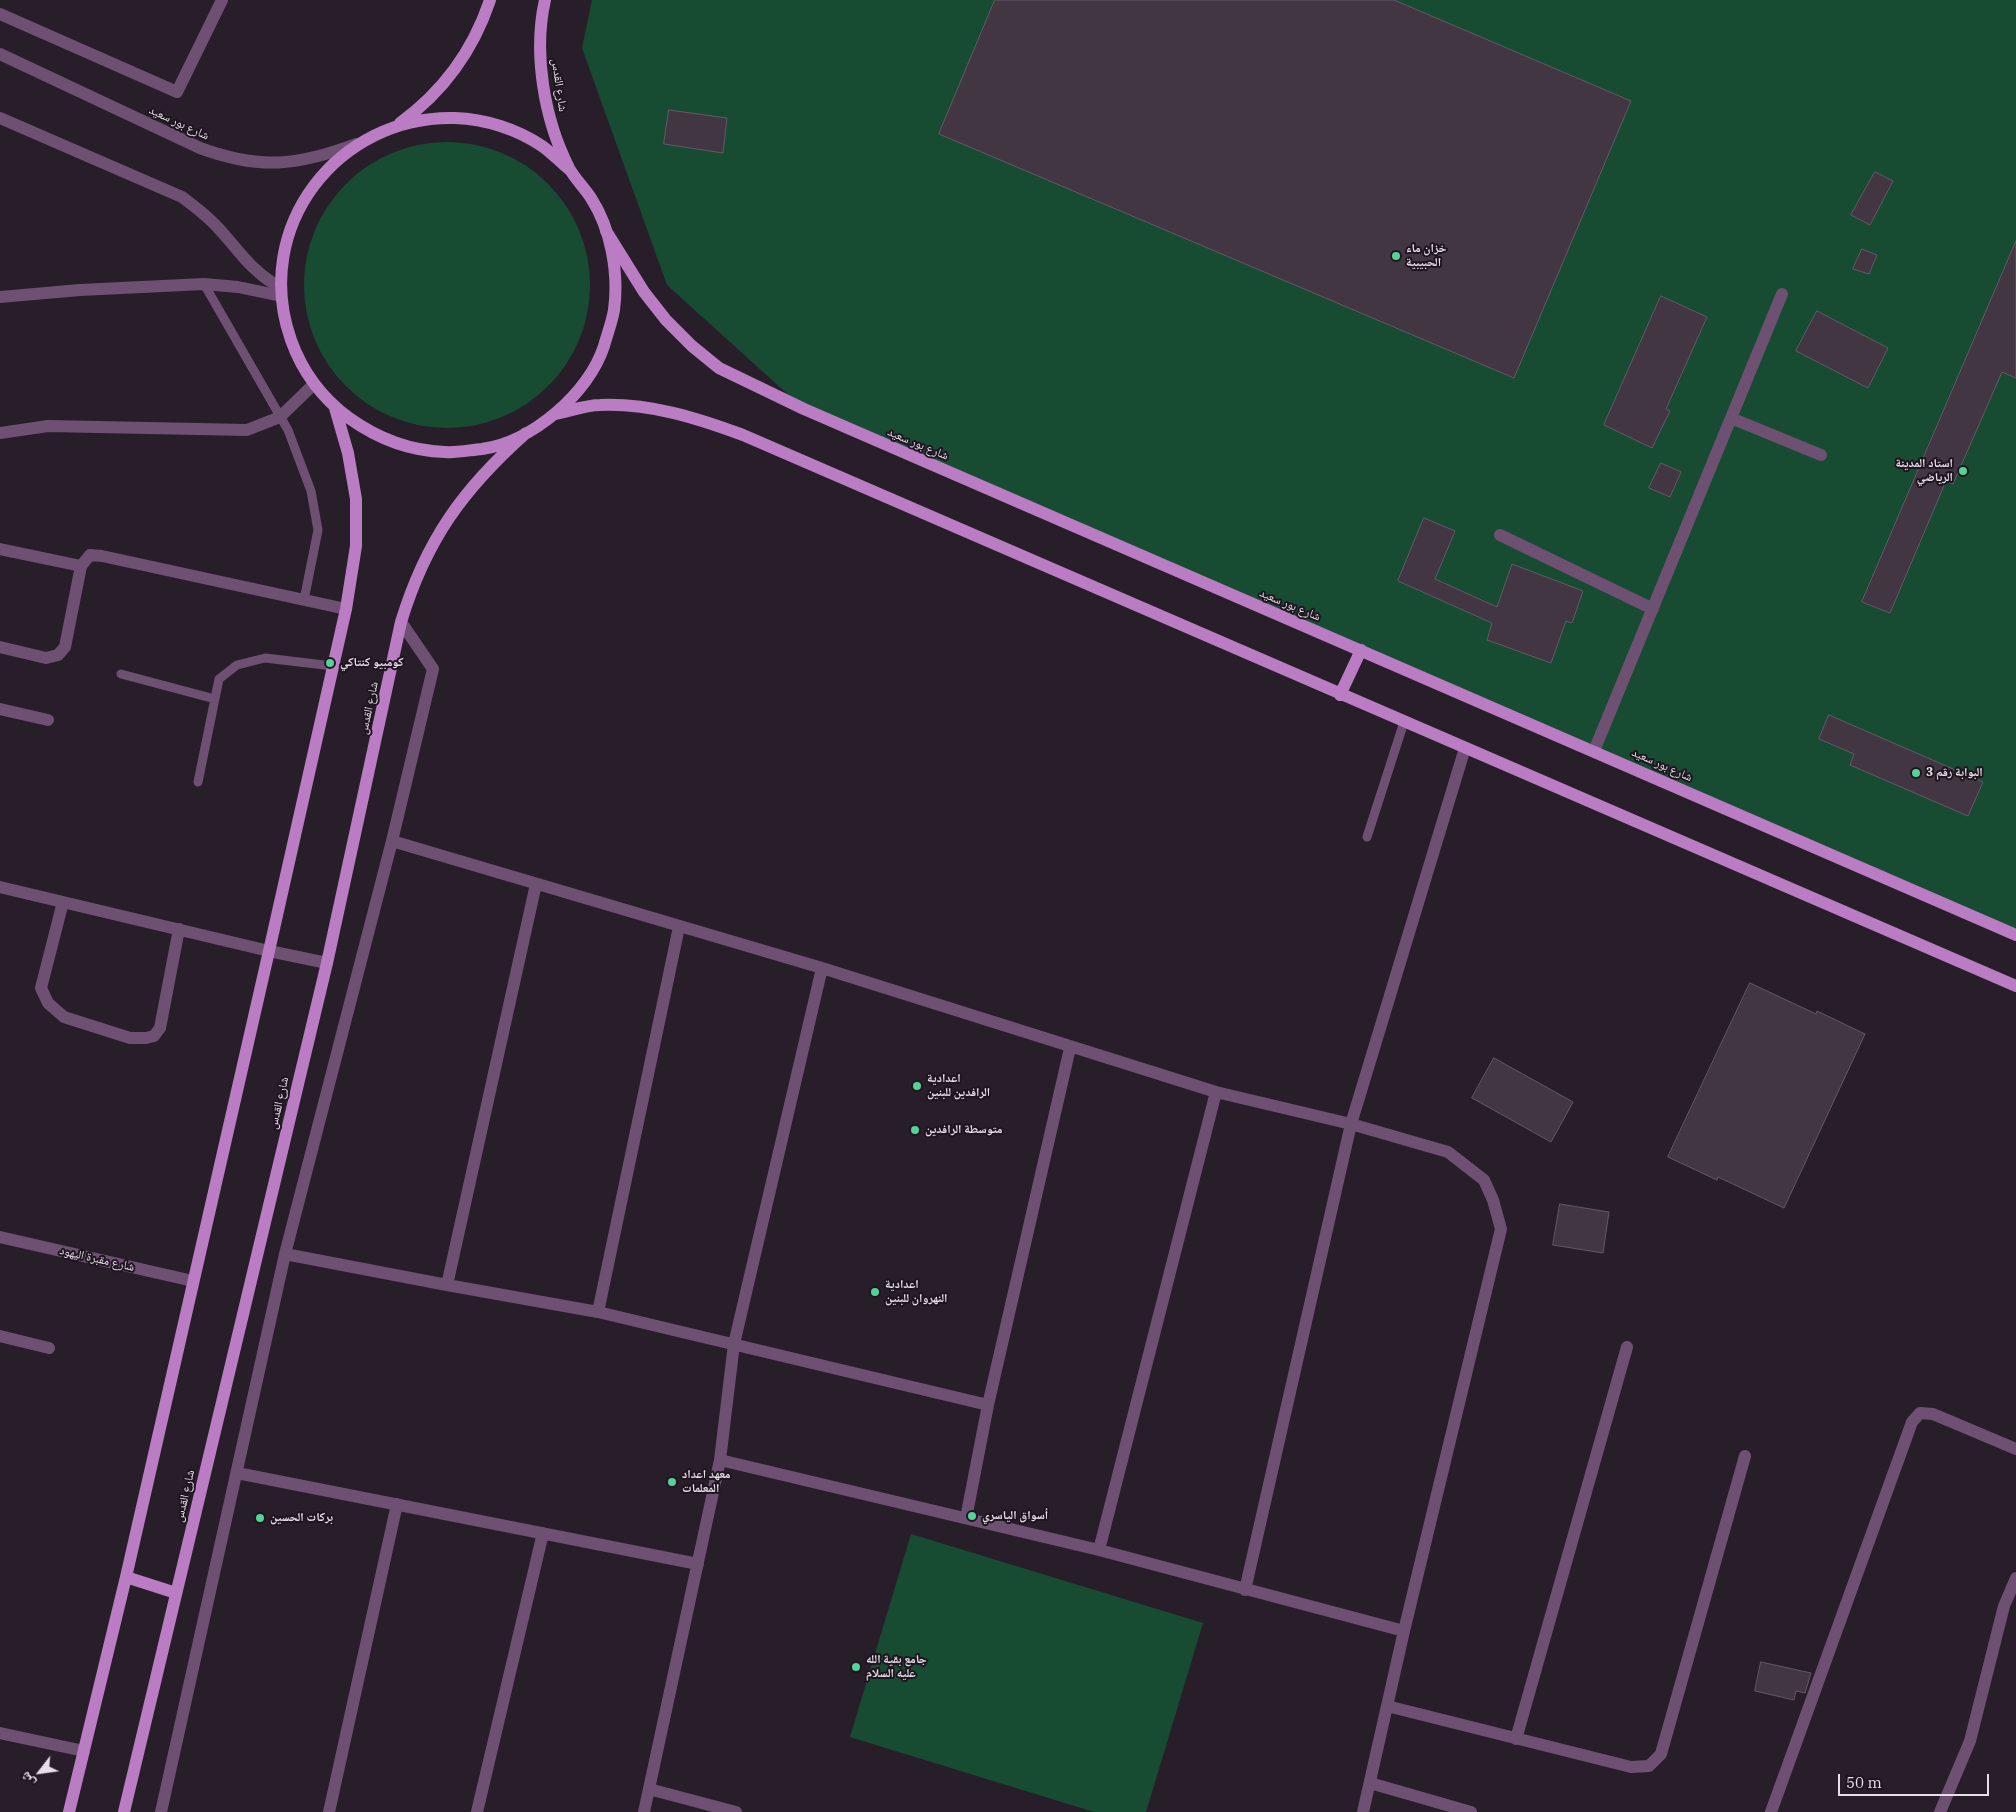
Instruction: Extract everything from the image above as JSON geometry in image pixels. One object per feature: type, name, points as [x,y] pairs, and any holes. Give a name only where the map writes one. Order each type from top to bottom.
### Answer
[{"type":"main road","points":[[398,125],[416,111],[449,79],[474,41],[490,0]]},
{"type":"main road","name":"شارع القدس","points":[[545,0],[540,41],[545,94],[559,146],[570,170]]},
{"type":"main road","points":[[434,118],[472,119],[508,128],[542,146],[570,170],[592,199],[606,231],[615,270],[614,311],[603,350],[583,385],[555,414],[526,434],[488,448],[447,453],[406,447],[368,432],[335,408],[314,384],[294,349],[286,327],[281,292],[284,255],[293,222],[308,192],[330,166],[356,144],[398,125],[434,118]]},
{"type":"main road","name":"شارع بور سعيد","points":[[606,231],[644,292],[666,320],[692,346],[719,368],[804,409],[2016,935]]},
{"type":"main road","points":[[555,414],[599,405],[642,406],[710,423],[752,439],[2016,986]]},
{"type":"main road","points":[[70,1812],[126,1577],[346,609],[356,546],[356,499],[348,452],[335,408]]},
{"type":"main road","name":"شارع القدس","points":[[124,1812],[327,963],[401,622],[420,568],[448,518],[484,472],[526,434]]},
{"type":"main road","points":[[1340,695],[1361,650]]},
{"type":"main road","points":[[126,1577],[176,1593]]},
{"type":"street","points":[[0,14],[177,92],[222,0]]},
{"type":"street","name":"شارع بور سعيد","points":[[0,54],[191,144],[228,158],[251,162],[275,163],[298,161],[322,156],[356,144]]},
{"type":"street","points":[[0,118],[182,197],[219,228],[250,265],[281,292]]},
{"type":"street","points":[[0,297],[80,290],[204,284],[281,292]]},
{"type":"street","points":[[1594,751],[1782,294]]},
{"type":"street","points":[[0,433],[48,426],[247,430],[280,417],[314,384]]},
{"type":"street","points":[[1731,418],[1822,455]]},
{"type":"street","points":[[1500,535],[1652,609]]},
{"type":"street","points":[[0,549],[81,566]]},
{"type":"street","points":[[0,647],[46,658],[58,654],[65,647],[81,566],[90,556],[102,556],[346,609]]},
{"type":"street","points":[[161,1812],[286,1254],[392,841],[433,669],[401,622]]},
{"type":"street","points":[[0,709],[48,720]]},
{"type":"street","points":[[1245,1590],[1351,1124],[1465,748]]},
{"type":"street","points":[[392,841],[822,968],[1070,1048],[1216,1092],[1351,1124],[1448,1152],[1484,1180],[1493,1200],[1501,1229],[1404,1631],[1364,1812]]},
{"type":"street","points":[[447,1285],[536,884]]},
{"type":"street","points":[[0,886],[269,951],[327,963]]},
{"type":"street","points":[[63,902],[41,988],[48,1003],[64,1016],[130,1038],[154,1036],[160,1028],[179,929]]},
{"type":"street","points":[[598,1312],[679,927]]},
{"type":"street","points":[[644,1812],[720,1460],[734,1344],[822,968]]},
{"type":"street","points":[[966,1518],[988,1405],[1070,1048]]},
{"type":"street","points":[[1099,1550],[1216,1092]]},
{"type":"street","name":"شارع مقبرة اليهود","points":[[0,1237],[193,1281]]},
{"type":"street","points":[[286,1254],[598,1312],[988,1405]]},
{"type":"street","points":[[0,1336],[49,1348]]},
{"type":"street","points":[[1516,1739],[1627,1347]]},
{"type":"street","points":[[1771,1812],[1912,1422],[1920,1413],[1933,1414],[2016,1449]]},
{"type":"street","points":[[1387,1706],[1631,1767],[1649,1766],[1661,1754],[1745,1456]]},
{"type":"street","points":[[720,1460],[1099,1550],[1404,1631]]},
{"type":"street","points":[[237,1473],[698,1564]]},
{"type":"street","points":[[330,1812],[397,1504]]},
{"type":"street","points":[[477,1812],[543,1533]]},
{"type":"street","points":[[1940,1812],[1970,1741],[2004,1606],[2016,1578]]},
{"type":"street","points":[[0,1733],[84,1751]]},
{"type":"street","points":[[1370,1783],[1471,1812]]},
{"type":"street","points":[[649,1788],[736,1812]]},
{"type":"lane","points":[[204,284],[288,430],[312,491],[318,530],[304,600]]},
{"type":"lane","points":[[198,782],[219,679],[237,666],[265,658],[333,666]]},
{"type":"lane","points":[[121,674],[215,698]]},
{"type":"lane","points":[[1367,837],[1404,722]]},
{"type":"green space","points":[[592,0],[2016,0],[2016,935],[804,409],[667,285],[582,48]]},
{"type":"green space","points":[[433,142],[461,142],[489,148],[514,159],[538,174],[558,194],[573,218],[584,243],[590,271],[590,299],[579,340],[558,376],[538,396],[514,411],[489,422],[461,428],[433,428],[405,422],[380,411],[356,396],[336,376],[321,352],[310,327],[304,299],[304,271],[310,243],[321,218],[336,194],[356,174],[380,159],[405,148]]},
{"type":"green space","points":[[911,1534],[1203,1623],[1146,1812],[1094,1812],[850,1737]]},
{"type":"building","name":"خزان ماء الحبيبية","points":[[995,0],[1394,0],[1631,101],[1514,378],[939,134]]},
{"type":"building","points":[[669,110],[727,118],[723,153],[664,144]]},
{"type":"building","points":[[1875,172],[1893,181],[1870,225],[1851,215]]},
{"type":"building","points":[[2016,241],[2016,378],[2002,372],[1953,484],[1946,481],[1890,613],[1862,602]]},
{"type":"building","points":[[1862,249],[1877,255],[1869,274],[1853,269]]},
{"type":"building","points":[[1661,296],[1707,317],[1666,409],[1670,411],[1652,448],[1604,425]]},
{"type":"building","points":[[1817,311],[1888,348],[1868,388],[1796,351]]},
{"type":"building","points":[[1661,463],[1681,472],[1670,497],[1649,488]]},
{"type":"building","points":[[1424,518],[1455,531],[1435,579],[1497,607],[1512,564],[1583,591],[1572,623],[1566,621],[1551,663],[1487,640],[1492,623],[1398,581]]},
{"type":"building","name":"البوابة رقم 3","points":[[1829,715],[1983,782],[1968,816],[1850,765],[1854,754],[1819,739]]},
{"type":"building","points":[[1750,983],[1816,1014],[1817,1011],[1865,1034],[1784,1208],[1718,1177],[1717,1180],[1668,1157]]},
{"type":"building","points":[[1494,1058],[1573,1102],[1551,1142],[1472,1098]]},
{"type":"building","points":[[1560,1204],[1609,1212],[1603,1253],[1553,1245]]},
{"type":"building","points":[[1761,1662],[1811,1673],[1805,1693],[1796,1691],[1794,1700],[1755,1691]]},
{"type":"place","name":"خزان ماء الحبيبية","points":[[1396,256]]},
{"type":"place","name":"استاد المدينة الرياضي","points":[[1963,471]]},
{"type":"place","name":"كومبيو كنتاكي","points":[[330,663]]},
{"type":"place","name":"البوابة رقم 3","points":[[1916,773]]},
{"type":"place","name":"اعدادية الرافدين للبنين","points":[[917,1086]]},
{"type":"place","name":"متوسطة الرافدين","points":[[915,1130]]},
{"type":"place","name":"اعدادية النهروان للبنين","points":[[875,1292]]},
{"type":"place","name":"معهد اعداد المعلمات","points":[[672,1482]]},
{"type":"place","name":"أسواق الياسري","points":[[972,1516]]},
{"type":"place","name":"بركات الحسين","points":[[260,1518]]},
{"type":"place","name":"جامع بقية الله عليه السلام","points":[[856,1667]]}]
